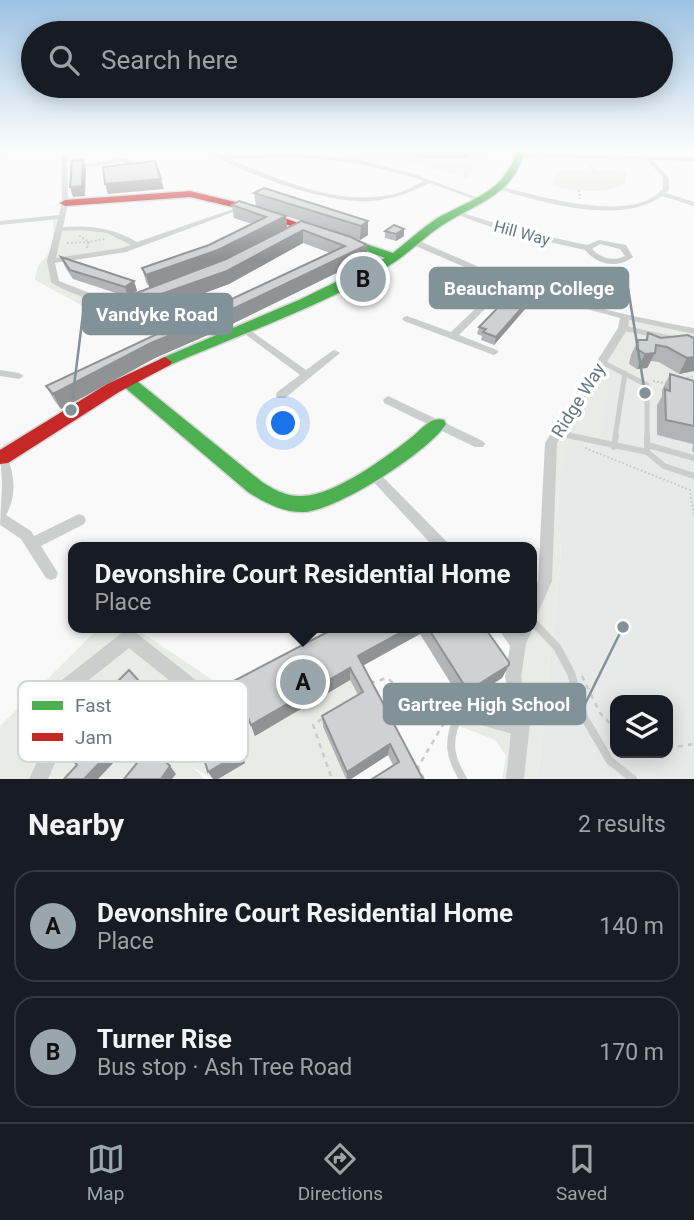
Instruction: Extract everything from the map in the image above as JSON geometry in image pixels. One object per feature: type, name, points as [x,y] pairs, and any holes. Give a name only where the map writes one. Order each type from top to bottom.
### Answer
[{"type":"street","points":[[64,186],[62,210],[51,261],[55,282],[75,293],[113,302],[131,303],[142,299]]},
{"type":"street","points":[[299,186],[355,199],[393,196],[416,186]]},
{"type":"street","points":[[444,186],[481,200]]},
{"type":"street","points":[[662,194],[666,186]]},
{"type":"street","points":[[51,573],[33,543],[18,528],[0,516],[8,496],[1,456],[127,381],[188,351],[286,312],[394,257],[427,231],[499,188],[546,201],[595,208],[634,205],[662,194],[694,205]]},
{"type":"street","points":[[0,223],[62,210],[190,194],[244,207],[298,230],[394,257]]},
{"type":"street","points":[[51,261],[136,245],[244,207]]},
{"type":"street","name":"Hill Way","points":[[457,213],[508,230],[588,248],[596,257],[609,261],[622,261],[629,257],[627,250],[611,243],[594,243],[588,248]]},
{"type":"street","points":[[57,237],[99,228],[122,235],[136,245]]},
{"type":"street","points":[[414,242],[508,282],[624,323],[694,331]]},
{"type":"street","points":[[453,337],[508,282]]},
{"type":"street","points":[[407,319],[494,352]]},
{"type":"street","name":"Ridge Way","points":[[537,599],[545,581],[551,443],[624,323]]},
{"type":"street","points":[[244,329],[306,375]]},
{"type":"street","points":[[281,396],[335,352]]},
{"type":"street","points":[[0,373],[19,376]]},
{"type":"street","points":[[127,381],[254,487],[278,502],[310,504],[372,473],[426,437],[438,424]]},
{"type":"street","points":[[388,400],[479,444]]},
{"type":"street","points":[[372,473],[438,542]]},
{"type":"street","points":[[33,543],[79,520]]},
{"type":"street","points":[[515,779],[522,713],[513,677],[522,636]]},
{"type":"street","points":[[74,681],[129,638],[183,681]]},
{"type":"street","points":[[38,779],[46,762]]},
{"type":"lane","points":[[624,323],[684,341]]},
{"type":"lane","points":[[602,362],[648,388],[647,448],[664,466],[694,476]]},
{"type":"lane","points":[[614,447],[625,373]]},
{"type":"lane","points":[[558,433],[614,447],[647,448],[694,458]]},
{"type":"lane","points":[[537,626],[557,647],[571,673],[584,717],[610,761],[633,779]]},
{"type":"lane","points":[[463,779],[450,758],[451,730],[459,715],[520,732]]},
{"type":"path","points":[[57,237],[76,234],[89,242]]},
{"type":"path","points":[[57,237],[89,242],[122,235]]},
{"type":"path","points":[[84,256],[89,242]]},
{"type":"path","points":[[684,380],[694,376]]},
{"type":"path","points":[[576,445],[690,490],[694,516]]},
{"type":"path","points":[[365,684],[387,678],[421,704],[459,715]]},
{"type":"path","points":[[424,779],[418,767],[444,723],[445,711]]},
{"type":"path","points":[[324,718],[313,725],[332,779]]},
{"type":"path","points":[[673,747],[694,744]]},
{"type":"shaded area","points":[[554,186],[618,186],[607,190]]},
{"type":"shaded area","points":[[60,217],[59,229],[99,230],[136,245],[123,250],[51,261],[55,282],[75,293],[131,303],[304,227],[394,257],[189,351],[2,458],[3,445],[116,381],[186,347],[309,294],[380,258],[302,232],[227,272],[119,312],[94,312],[35,280],[38,267],[52,245],[53,218]]},
{"type":"shaded area","points":[[625,318],[694,331],[694,338],[653,330],[648,360],[694,371],[694,399],[662,391],[662,406],[653,404],[653,383],[611,365],[606,374],[609,376],[599,452],[567,441],[557,503],[561,554],[537,779],[502,779],[506,756],[495,740],[449,722],[445,711],[519,731],[513,677],[530,633],[537,633],[537,599],[545,581],[551,443]]},
{"type":"shaded area","points":[[635,326],[694,338],[694,779],[537,779],[561,554],[557,503],[567,440]]},
{"type":"shaded area","points":[[94,633],[142,633],[214,681],[45,681]]},
{"type":"shaded area","points":[[350,680],[362,704],[323,728],[346,779],[218,779],[248,762],[248,718],[255,736]]},
{"type":"shaded area","points":[[18,708],[18,762],[217,762],[213,779],[191,766],[205,779],[172,779],[176,773],[137,779],[0,779],[0,726]]},
{"type":"building","points":[[264,188],[368,221],[361,226],[254,193]]},
{"type":"building","points":[[239,201],[286,216],[218,250],[146,275],[142,268],[209,245],[266,217],[232,205]]},
{"type":"building","points":[[301,221],[367,245],[224,313],[151,343],[53,394],[46,386],[345,246],[303,230],[227,271],[124,307],[118,300],[226,259]]},
{"type":"building","points":[[394,225],[404,229],[396,234],[385,231]]},
{"type":"building","points":[[61,257],[134,281],[125,287],[70,270]]},
{"type":"building","points":[[517,288],[534,294],[496,337],[483,332],[486,329],[479,327]]},
{"type":"building","points":[[648,333],[661,338],[688,335],[694,338],[694,357],[687,358],[667,347],[656,345],[655,353],[645,354],[637,349],[638,340],[647,340]]},
{"type":"building","points":[[670,374],[694,381],[694,426],[666,420],[665,389],[670,391]]},
{"type":"building","points":[[325,633],[400,633],[358,656],[423,779],[372,779],[399,762],[390,744],[347,772],[322,716],[363,692],[350,668],[251,725],[248,717],[248,681],[234,681]]},
{"type":"building","points":[[431,633],[489,633],[509,662],[509,665],[468,691]]},
{"type":"building","points":[[129,670],[139,681],[118,681]]},
{"type":"building","points":[[75,762],[100,762],[84,779],[64,779],[77,765]]},
{"type":"building","points":[[138,762],[166,762],[170,766],[161,779],[124,779]]},
{"type":"building","points":[[205,762],[225,762],[208,772]]},
{"type":"traffic: fast","points":[[165,362],[304,303],[385,263],[434,226],[501,186]]},
{"type":"traffic: fast","points":[[347,241],[394,257]]},
{"type":"traffic: fast","points":[[127,381],[255,487],[287,503],[310,504],[339,493],[414,445],[438,424]]},
{"type":"traffic: jam","points":[[65,203],[190,194],[244,207],[316,231]]},
{"type":"traffic: jam","points":[[2,458],[113,388],[165,362]]},
{"type":"place","name":"Turner Rise","points":[[363,279]]},
{"type":"place","name":"Beauchamp College","points":[[645,393]]},
{"type":"place","name":"Vandyke Road","points":[[71,410]]},
{"type":"place","name":"Gartree High School","points":[[623,627]]},
{"type":"place","name":"Devonshire Court Residential Home","points":[[303,682]]}]
